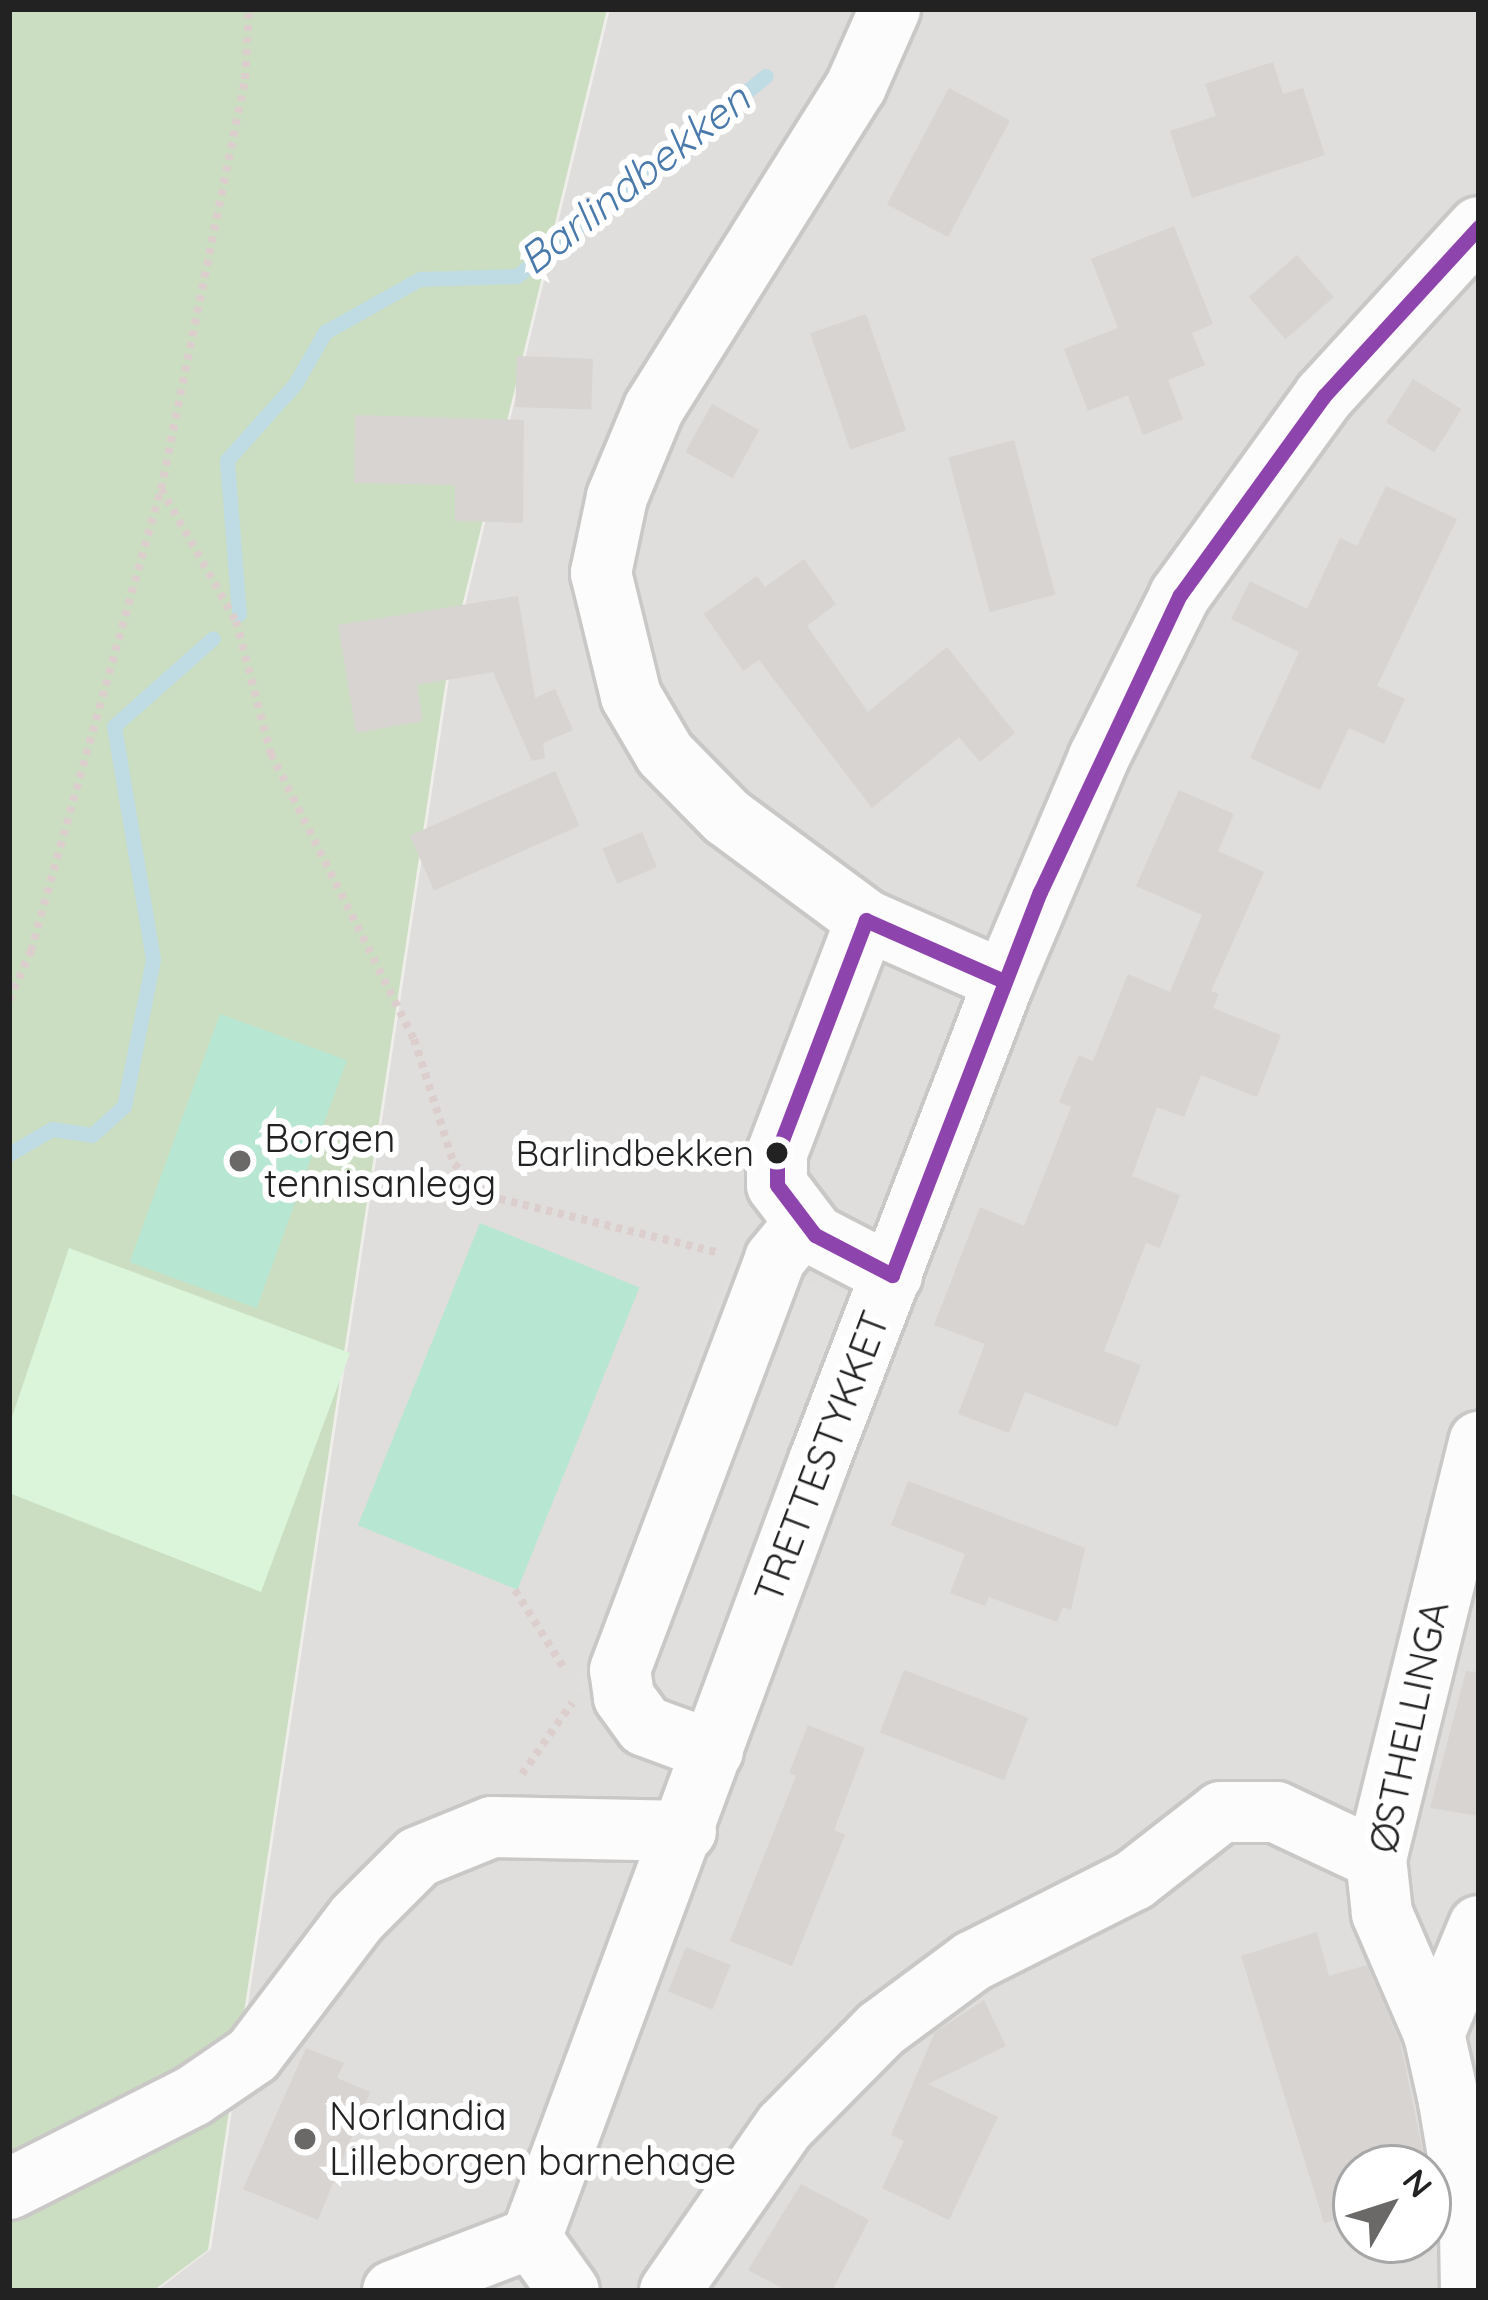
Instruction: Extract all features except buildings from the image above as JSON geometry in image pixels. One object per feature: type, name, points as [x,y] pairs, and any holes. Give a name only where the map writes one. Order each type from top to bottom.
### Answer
[{"type":"street","points":[[890,9],[856,86],[654,408],[617,497],[601,573],[631,696],[665,754],[727,817],[866,920],[1004,981]]},
{"type":"street","name":"TRETTESTYKKET","points":[[531,2238],[610,2009],[686,1831],[1004,981],[1099,757],[1180,595],[1324,396],[1479,227]]},
{"type":"street","points":[[713,1751],[644,1726],[624,1697],[620,1670],[789,1242],[777,1185],[777,1153],[866,920]]},
{"type":"street","points":[[789,1242],[892,1275]]},
{"type":"street","name":"ØSTHELLINGA","points":[[1471,2291],[1470,2227],[1434,2034],[1382,1913],[1376,1858],[1479,1442]]},
{"type":"street","points":[[670,2291],[784,2127],[880,2029],[974,1961],[1134,1880],[1221,1812],[1276,1812],[1376,1858]]},
{"type":"street","points":[[9,2189],[193,2096],[253,2055],[357,1918],[418,1857],[492,1827],[686,1831]]},
{"type":"street","points":[[1434,2034],[1479,1926]]},
{"type":"street","points":[[393,2291],[531,2238],[569,2291]]},
{"type":"path","points":[[9,1000],[31,951],[161,489],[245,79],[249,9]]},
{"type":"path","points":[[161,489],[236,622],[271,754],[414,1039],[454,1164],[488,1196],[789,1242]]},
{"type":"path","points":[[515,1590],[569,1676]]},
{"type":"path","points":[[492,1827],[580,1693]]},
{"type":"shaded area","points":[[610,9],[1479,9],[1479,2291],[156,2291],[211,2249],[452,659]]},
{"type":"shaded area","points":[[735,1256],[852,1298],[693,1734],[576,1692]]},
{"type":"green space","points":[[9,9],[607,9],[449,660],[208,2250],[153,2291],[9,2291]]},
{"type":"green space","name":"Borgen tennisanlegg","points":[[220,1014],[347,1060],[257,1308],[130,1262]]},
{"type":"green space","points":[[480,1223],[639,1287],[517,1590],[358,1525]]},
{"type":"green space","points":[[69,1248],[350,1353],[261,1592],[9,1493],[9,1426]]},
{"type":"waterway","name":"Barlindbekken","points":[[239,614],[227,460],[295,384],[325,332],[420,279],[517,276],[766,76]]},
{"type":"waterway","name":"Barlindbekken","points":[[9,1154],[52,1129],[92,1135],[124,1106],[153,959],[114,726],[213,638]]},
{"type":"transit line","points":[[1004,981],[866,920],[777,1153],[777,1185],[815,1235],[892,1275],[1040,892],[1180,595],[1324,396],[1479,227]]},
{"type":"place","name":"Barlindbekken","points":[[777,1153]]},
{"type":"place","name":"Borgen tennisanlegg","points":[[240,1161]]},
{"type":"place","name":"Norlandia Lilleborgen barnehage","points":[[305,2139]]}]
